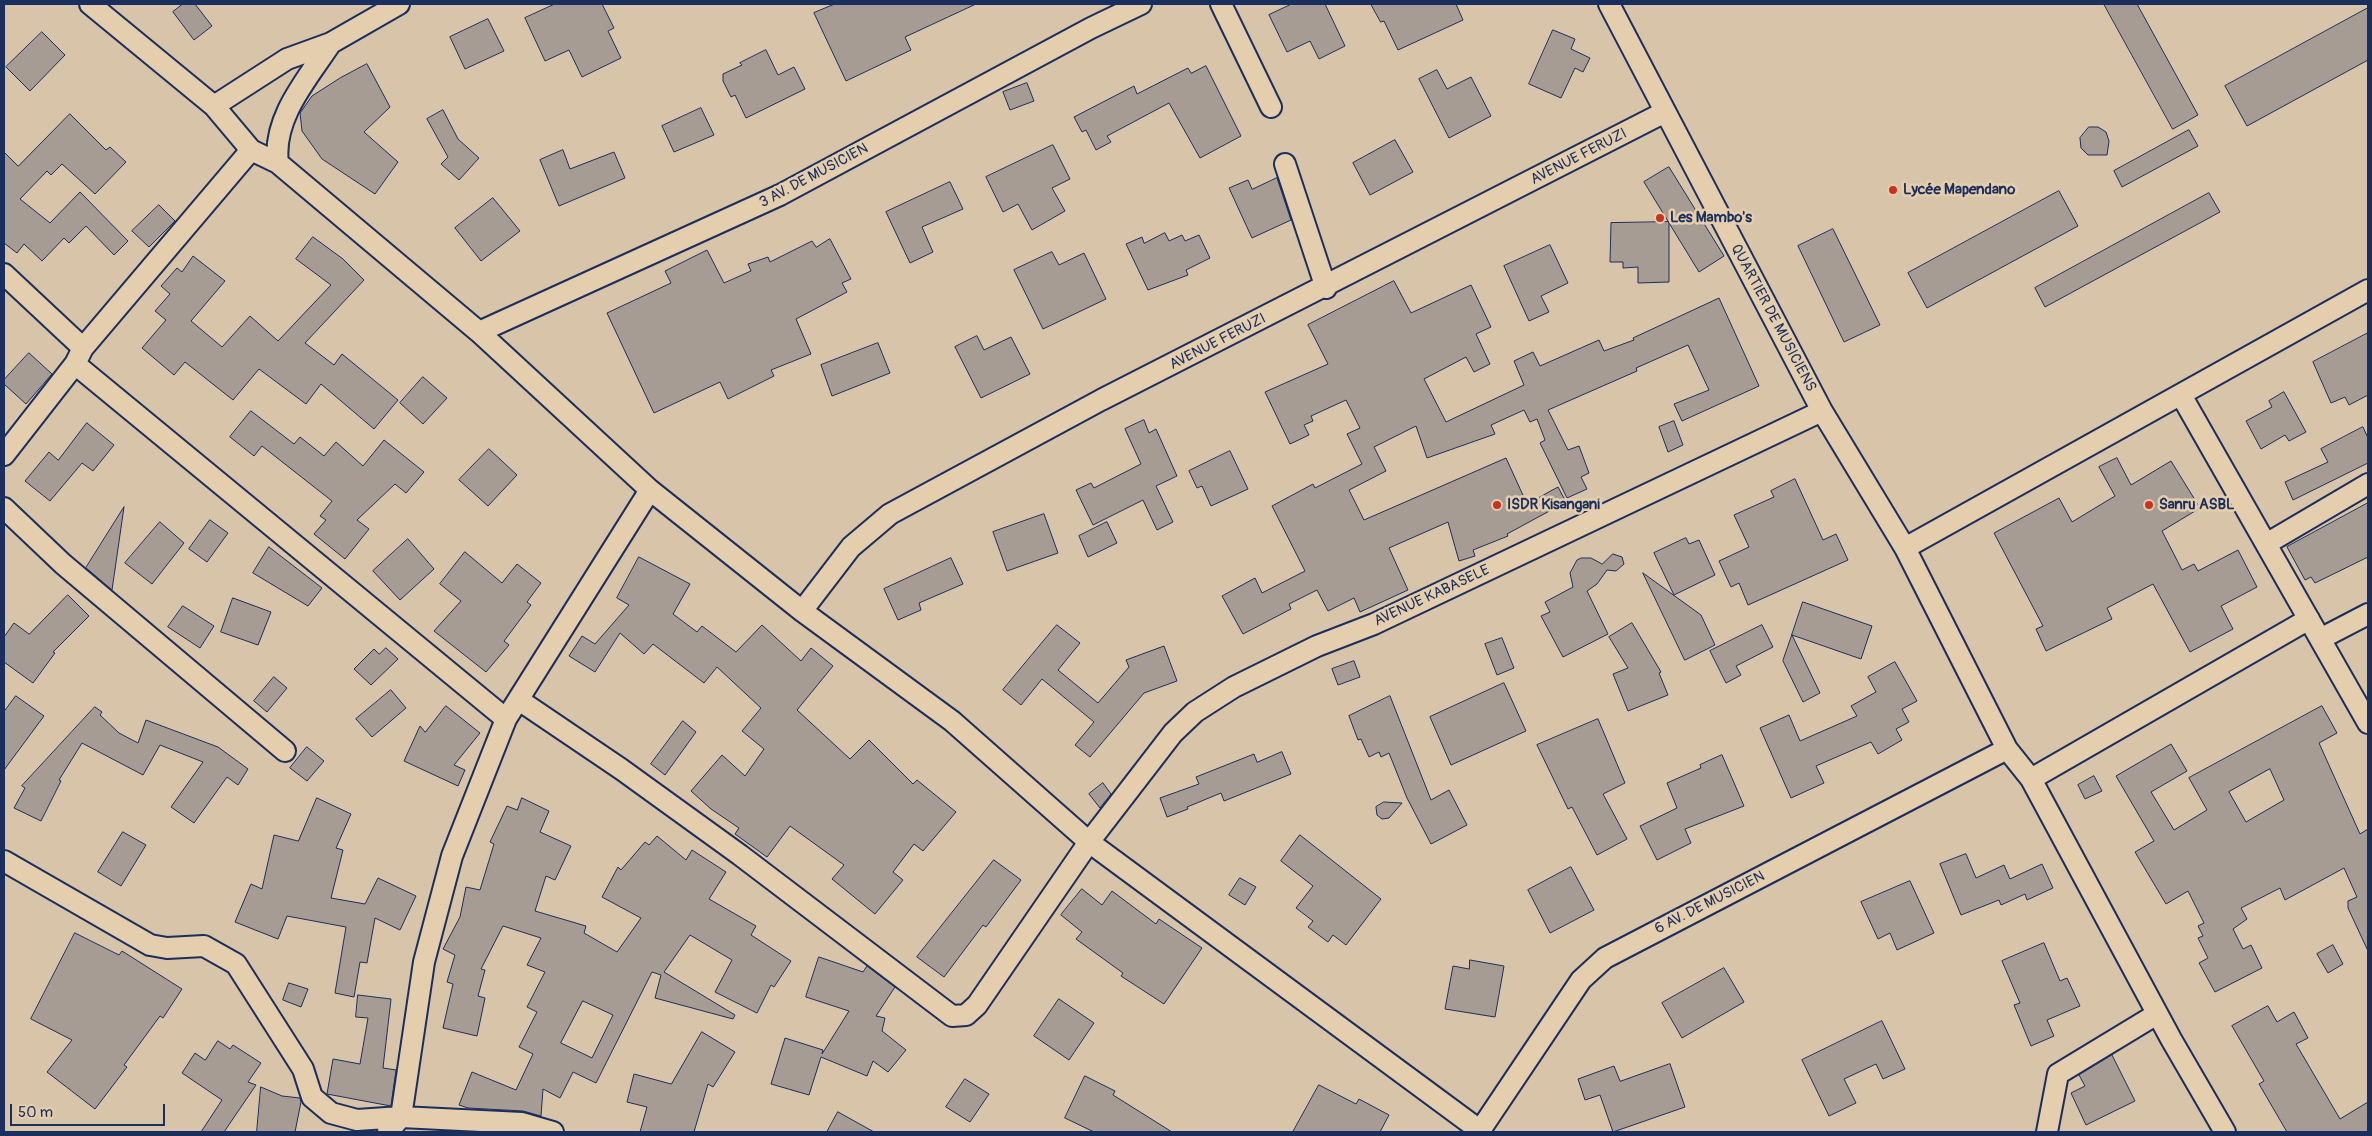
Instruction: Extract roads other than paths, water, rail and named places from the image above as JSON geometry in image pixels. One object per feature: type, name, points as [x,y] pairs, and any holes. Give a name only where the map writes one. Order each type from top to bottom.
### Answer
[{"type":"street","points":[[90,4],[214,106],[251,150],[278,163],[479,332],[650,490],[802,611],[952,721],[1089,842],[1480,1132]]},
{"type":"street","points":[[214,106],[287,60],[331,43],[399,4]]},
{"type":"street","name":"3 AV. DE MUSICIEN","points":[[479,332],[780,196],[1091,28],[1141,4]]},
{"type":"street","points":[[1222,4],[1271,107]]},
{"type":"street","name":"QUARTIER DE MUSICIENS","points":[[1609,4],[1822,411],[1905,548],[2007,749],[2031,779],[2157,1014],[2225,1132]]},
{"type":"street","points":[[278,163],[276,146],[285,117],[291,104],[331,43]]},
{"type":"street","name":"AVENUE FERUZI","points":[[802,611],[851,547],[890,514],[1101,400],[1326,288],[1665,112]]},
{"type":"street","points":[[4,455],[79,356],[251,150]]},
{"type":"street","points":[[1285,164],[1326,288]]},
{"type":"street","points":[[4,274],[79,356],[506,719]]},
{"type":"street","points":[[1905,548],[2368,290]]},
{"type":"street","points":[[2181,395],[2368,723]]},
{"type":"street","name":"AVENUE KABASELE","points":[[519,700],[620,769],[740,855],[952,1016],[966,1015],[977,1005],[1089,842],[1174,733],[1195,712],[1234,688],[1317,646],[1374,624],[1822,411]]},
{"type":"street","points":[[2266,544],[2368,484]]},
{"type":"street","points":[[388,1132],[401,1117],[424,962],[452,856],[506,719],[561,628],[650,490]]},
{"type":"street","points":[[4,508],[64,564],[285,752]]},
{"type":"street","points":[[2320,639],[2368,614]]},
{"type":"street","points":[[2031,779],[2309,619]]},
{"type":"street","name":"6 AV. DE MUSICIEN","points":[[1480,1132],[1581,980],[1605,958],[2007,749]]},
{"type":"street","points":[[4,862],[150,946],[167,948],[204,946],[236,964],[303,1068],[312,1096],[331,1112],[357,1120],[401,1117],[522,1123],[553,1132]]},
{"type":"street","points":[[2047,1132],[2058,1074],[2157,1014]]},
{"type":"place","name":"Lycée Mapendano","points":[[1893,190]]},
{"type":"place","name":"Les Mambo's","points":[[1660,218]]},
{"type":"place","name":"ISDR Kisangani","points":[[1497,505]]},
{"type":"place","name":"Sanru ASBL","points":[[2149,505]]}]
